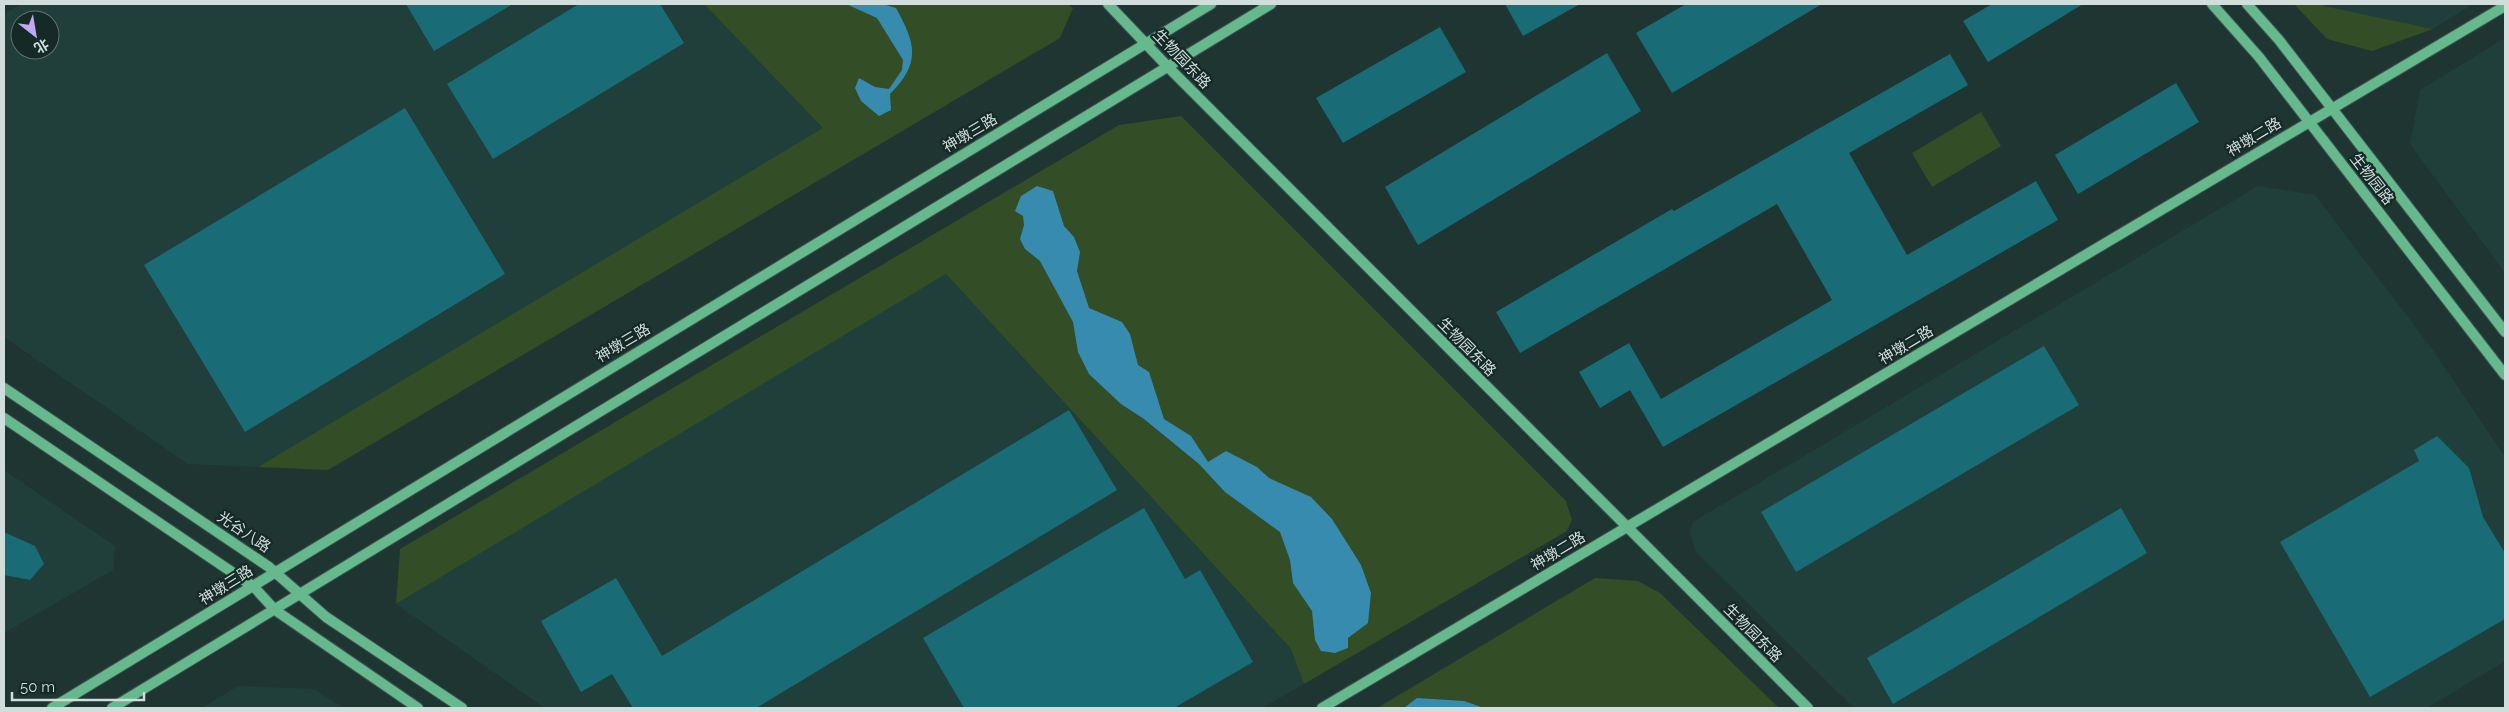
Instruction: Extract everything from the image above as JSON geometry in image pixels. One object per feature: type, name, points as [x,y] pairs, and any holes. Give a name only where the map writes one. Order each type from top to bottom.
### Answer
[{"type":"street","name":"生物园东路","points":[[1108,4],[1168,67],[1808,708]]},
{"type":"street","name":"神墩三路","points":[[52,708],[1211,4]]},
{"type":"street","points":[[112,708],[1271,4]]},
{"type":"street","name":"生物园路","points":[[2212,4],[2258,57],[2505,374]]},
{"type":"street","name":"生物园路","points":[[2247,4],[2279,40],[2505,332]]},
{"type":"street","name":"神墩二路","points":[[1322,708],[2505,6]]},
{"type":"street","name":"光谷八路","points":[[4,388],[274,572],[326,616],[462,708]]},
{"type":"street","points":[[4,418],[254,587],[275,610],[418,708]]},
{"type":"shaded area","points":[[21,4],[704,4],[824,128],[258,467],[188,464],[4,337],[4,14],[10,10],[10,60],[60,60],[60,10],[11,10]]},
{"type":"shaded area","points":[[2322,4],[2473,4],[2433,29],[2323,6]]},
{"type":"shaded area","points":[[2505,38],[2505,273],[2410,144],[2420,90]]},
{"type":"shaded area","points":[[2258,186],[2315,195],[2430,346],[2505,457],[2505,661],[2427,708],[1854,708],[1696,552],[1690,532],[1693,522]]},
{"type":"shaded area","points":[[946,274],[1291,649],[1304,684],[1262,708],[545,708],[396,604]]},
{"type":"shaded area","points":[[4,470],[115,546],[113,570],[4,633]]},
{"type":"shaded area","points":[[238,686],[315,689],[343,708],[202,708]]},
{"type":"green space","points":[[704,4],[1068,4],[1073,8],[1060,38],[328,470],[258,467],[823,128]]},
{"type":"green space","points":[[2294,4],[2321,4],[2433,29],[2372,51],[2327,39]]},
{"type":"green space","points":[[1981,112],[2001,146],[1932,187],[1912,153]]},
{"type":"green space","points":[[1181,116],[1566,501],[1572,520],[1567,531],[1304,684],[1291,649],[946,274],[396,604],[400,549],[1119,125]]},
{"type":"green space","points":[[1595,578],[1638,581],[1660,593],[1779,708],[1377,708]]},
{"type":"water","points":[[846,4],[883,4],[896,8],[908,32],[912,53],[911,63],[907,73],[890,94],[891,110],[879,116],[861,101],[855,88],[859,78],[875,87],[889,89],[902,70],[903,60],[877,18]]},
{"type":"water","points":[[1037,186],[1053,191],[1064,226],[1074,237],[1080,252],[1077,271],[1089,308],[1122,322],[1130,334],[1138,365],[1149,372],[1164,419],[1191,436],[1208,462],[1226,451],[1257,467],[1269,478],[1311,497],[1332,519],[1361,565],[1371,593],[1368,623],[1348,638],[1348,648],[1335,653],[1321,651],[1315,640],[1312,611],[1293,583],[1290,560],[1280,532],[1225,492],[1199,464],[1144,419],[1121,404],[1089,374],[1078,352],[1073,322],[1040,261],[1025,249],[1020,239],[1024,225],[1023,216],[1015,211],[1021,196]]},
{"type":"water","points":[[1417,698],[1464,701],[1484,708],[1404,708]]},
{"type":"building","points":[[406,4],[513,4],[434,51]]},
{"type":"building","points":[[579,4],[660,4],[684,43],[493,159],[447,84]]},
{"type":"building","points":[[1505,4],[1580,4],[1523,36]]},
{"type":"building","points":[[1686,4],[1822,4],[1672,93],[1636,33]]},
{"type":"building","points":[[1992,4],[2083,4],[1988,62],[1963,21]]},
{"type":"building","points":[[1440,27],[1466,72],[1343,143],[1316,98]]},
{"type":"building","points":[[1607,53],[1641,111],[1418,245],[1385,187]]},
{"type":"building","points":[[1950,54],[1968,85],[1849,153],[1907,255],[2036,181],[2058,220],[1663,447],[1630,390],[1600,408],[1579,372],[1629,343],[1661,399],[1832,300],[1777,204],[1520,353],[1496,312],[1672,209],[1674,211]]},
{"type":"building","points":[[2176,83],[2199,122],[2078,194],[2055,155]]},
{"type":"building","points":[[405,108],[505,274],[245,432],[144,265]]},
{"type":"building","points":[[2044,346],[2079,405],[1796,572],[1761,512]]},
{"type":"building","points":[[1069,410],[1117,490],[756,708],[633,708],[612,674],[581,692],[541,621],[616,578],[662,656]]},
{"type":"building","points":[[2437,436],[2469,468],[2483,517],[2505,553],[2505,619],[2370,697],[2280,542],[2419,461],[2414,450]]},
{"type":"building","points":[[1144,508],[1185,579],[1200,570],[1253,662],[1174,708],[964,708],[923,638]]},
{"type":"building","points":[[2121,508],[2147,553],[1893,704],[1867,658]]},
{"type":"building","points":[[4,532],[35,546],[44,564],[30,580],[4,575]]}]
